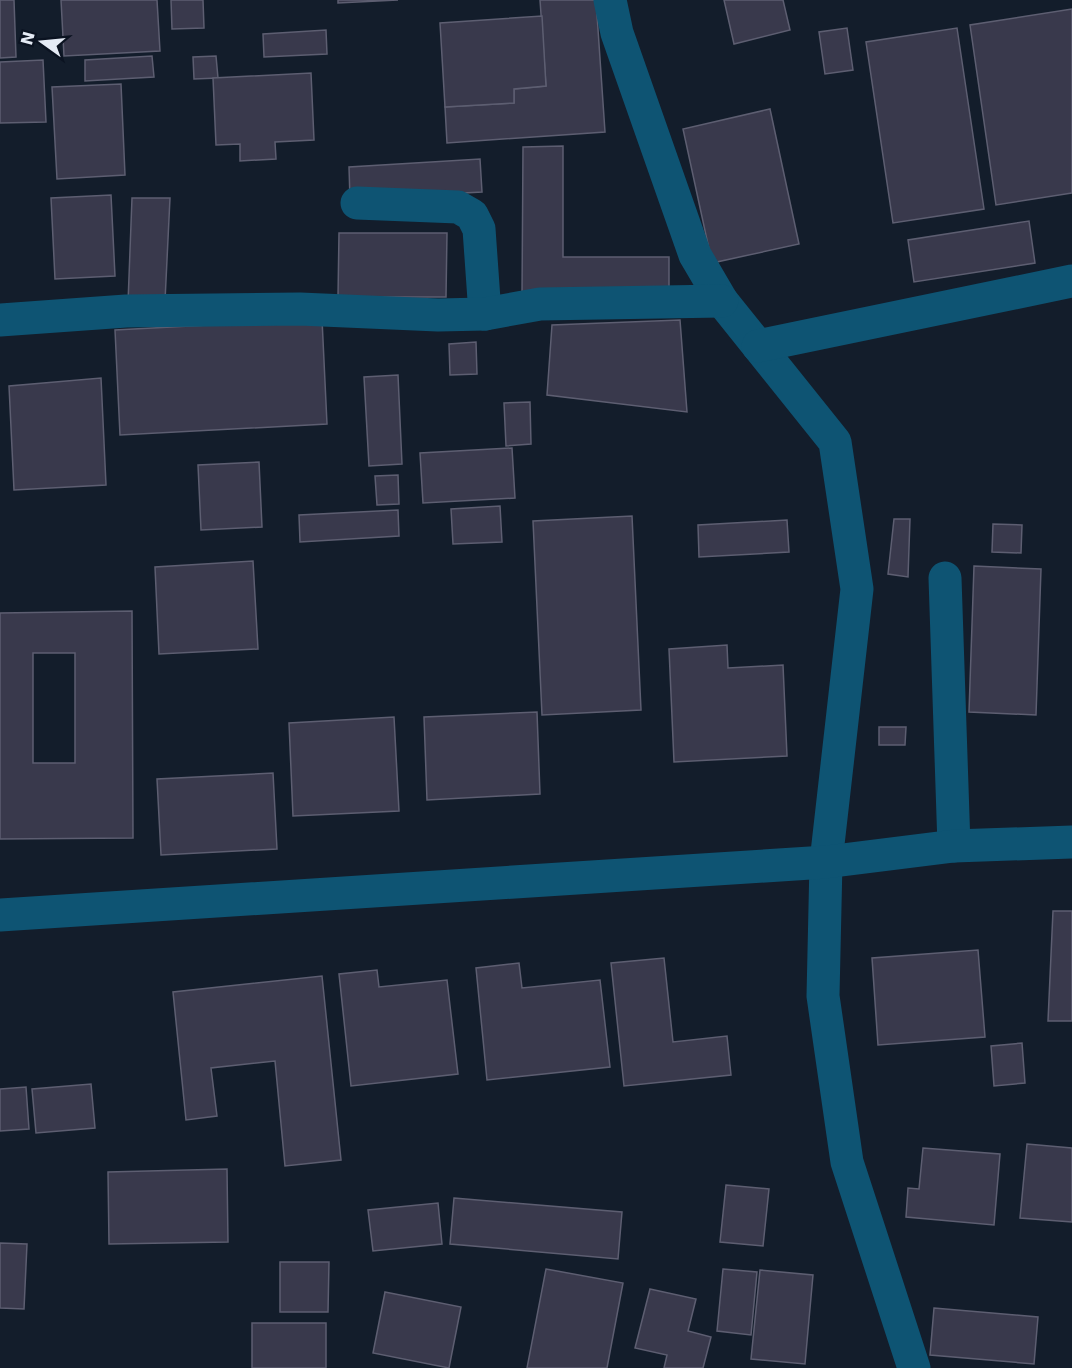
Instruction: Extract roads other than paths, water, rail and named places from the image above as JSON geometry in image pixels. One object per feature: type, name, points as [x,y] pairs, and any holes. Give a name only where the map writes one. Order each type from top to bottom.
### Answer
[{"type":"street","points":[[610,0],[617,33],[695,255],[722,301],[835,442],[857,589],[826,862],[823,996],[847,1162],[914,1368]]},
{"type":"street","points":[[357,203],[458,207],[472,215],[479,229],[485,314]]},
{"type":"street","points":[[758,346],[1072,281]]},
{"type":"street","points":[[0,320],[161,310],[300,309],[438,315],[485,314],[540,304],[722,301]]},
{"type":"street","points":[[945,578],[954,846]]},
{"type":"street","points":[[0,915],[826,862],[954,846],[1072,842]]}]
